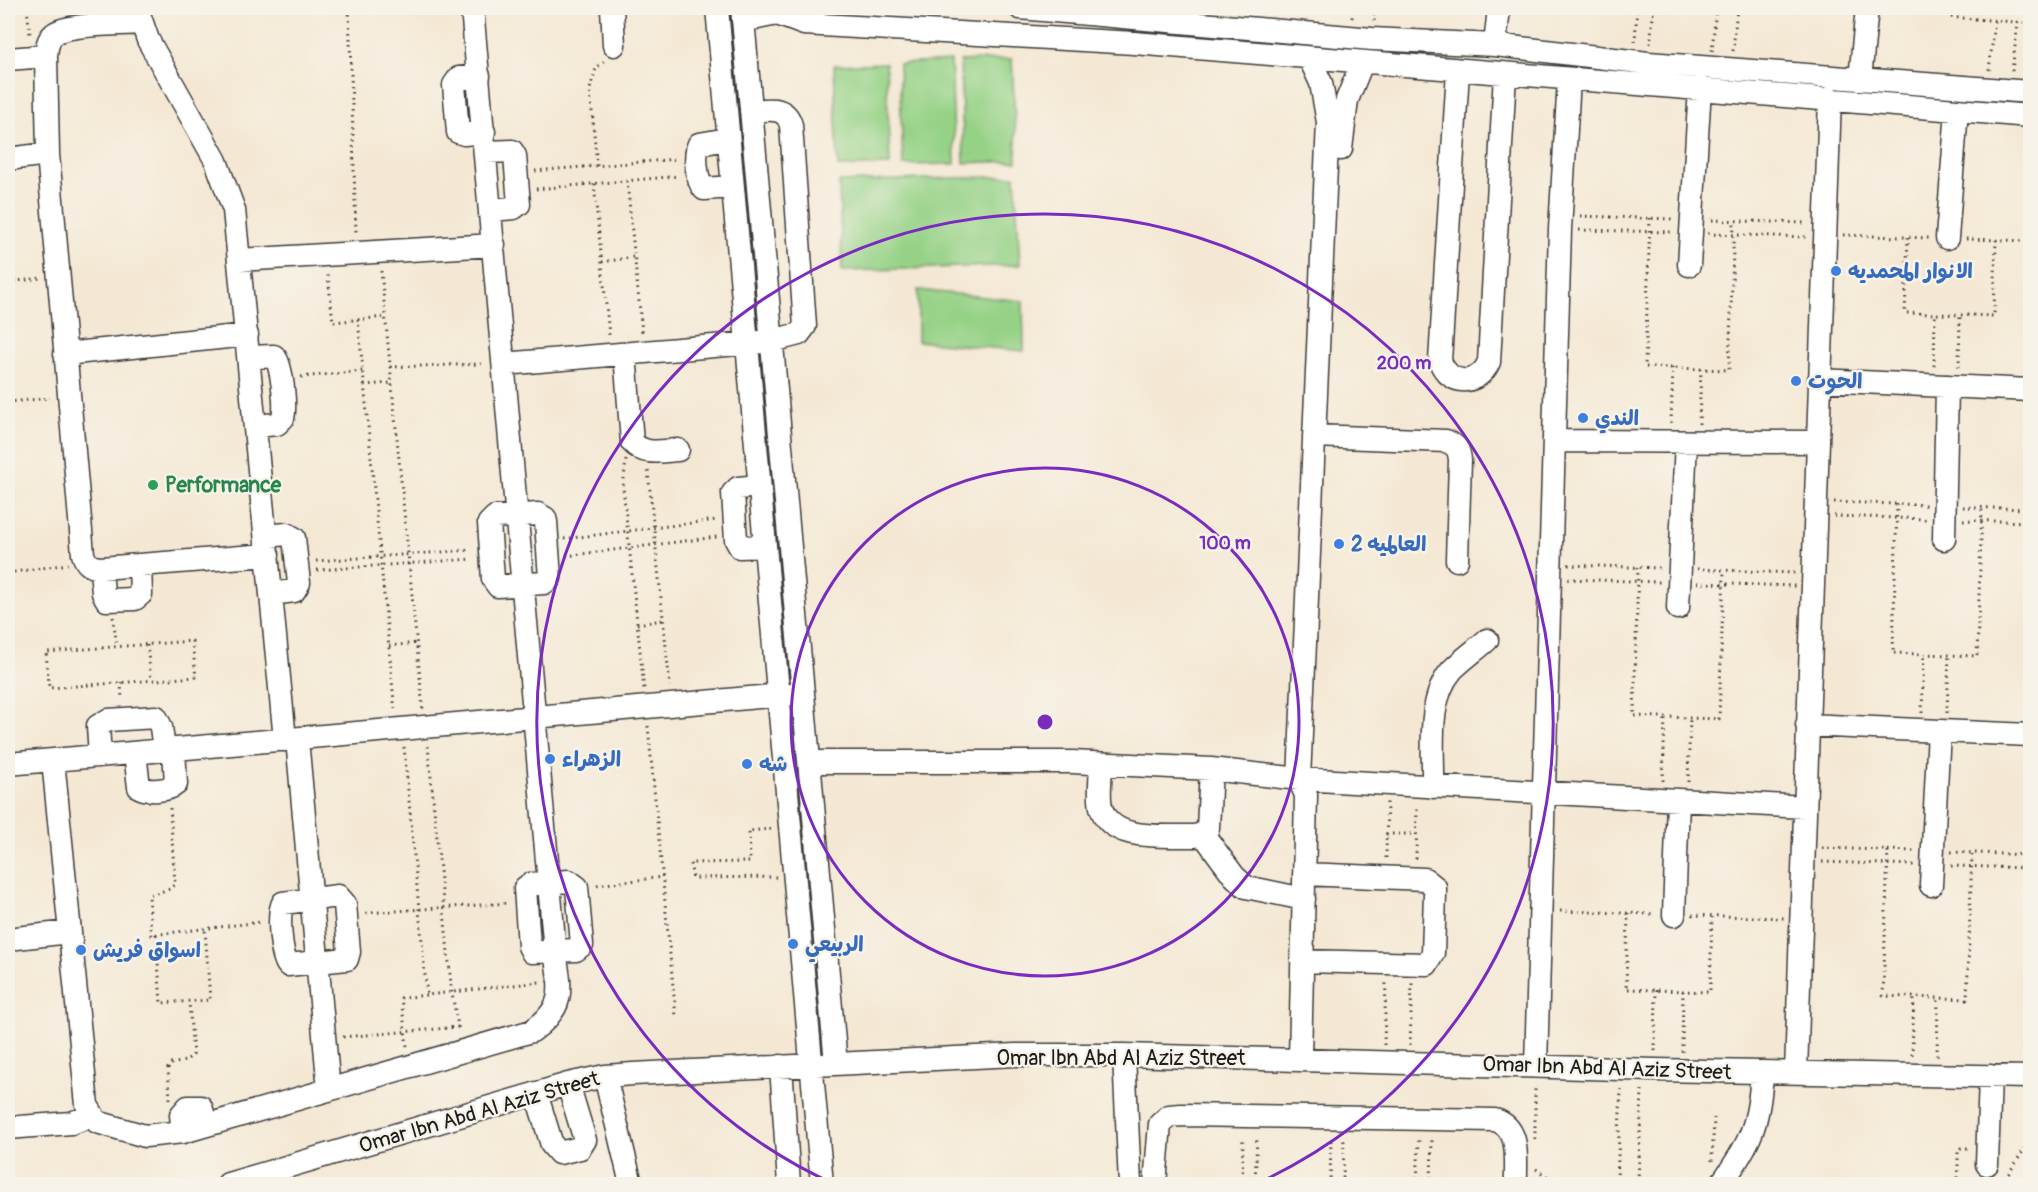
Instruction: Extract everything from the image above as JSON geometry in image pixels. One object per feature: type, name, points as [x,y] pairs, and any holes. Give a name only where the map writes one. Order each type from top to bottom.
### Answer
[{"type":"street","points":[[53,760],[87,1105],[92,1116],[104,1125],[145,1136],[183,1132],[532,1031],[550,1018],[560,999],[560,980],[555,952],[472,8]]},
{"type":"street","points":[[612,8],[614,45]]},
{"type":"street","points":[[717,8],[822,1185]]},
{"type":"street","points":[[1020,8],[1138,12],[1350,37],[1495,45],[1641,62],[2020,92]]},
{"type":"street","points":[[1495,45],[1499,8]]},
{"type":"street","points":[[1860,79],[1867,8]]},
{"type":"street","points":[[836,1064],[743,14],[779,10],[804,24],[1134,44],[1830,98],[2031,116]]},
{"type":"street","points":[[1134,44],[1138,12]]},
{"type":"street","points":[[140,565],[142,590],[139,597],[107,600],[93,565],[69,396],[48,154],[46,56],[47,44],[55,34],[67,29],[139,15],[216,160],[227,185],[234,210],[272,594],[311,899],[329,1090]]},
{"type":"street","points":[[8,60],[46,56]]},
{"type":"street","points":[[1310,59],[1321,83],[1328,122],[1322,437]]},
{"type":"street","points":[[1300,1059],[1306,785],[1322,437],[1342,126],[1347,100],[1362,63]]},
{"type":"street","points":[[1458,70],[1440,362],[1449,375],[1464,381],[1480,376],[1489,362],[1505,74]]},
{"type":"street","points":[[1536,1066],[1561,216],[1569,79]]},
{"type":"street","points":[[1689,265],[1700,88]]},
{"type":"street","points":[[1796,1072],[1830,98]]},
{"type":"street","points":[[504,364],[772,341],[799,334],[805,326],[792,125],[789,116],[780,109],[751,111]]},
{"type":"street","points":[[1947,238],[1957,110]]},
{"type":"street","points":[[728,140],[699,144],[698,166],[704,189],[732,187]]},
{"type":"street","points":[[485,142],[512,151],[515,156],[517,207],[491,210]]},
{"type":"street","points":[[8,159],[48,154]]},
{"type":"street","points":[[239,260],[494,245]]},
{"type":"street","points":[[65,354],[248,346],[274,356],[280,363],[283,418],[277,424],[256,426]]},
{"type":"street","points":[[626,353],[639,447],[678,450]]},
{"type":"street","points":[[1819,380],[2031,390]]},
{"type":"street","points":[[1944,522],[1946,386]]},
{"type":"street","points":[[1322,437],[1446,441],[1454,444],[1459,451],[1460,460],[1457,560]]},
{"type":"street","points":[[1554,441],[1817,442]]},
{"type":"street","points":[[1678,608],[1685,442]]},
{"type":"street","points":[[759,486],[735,490],[732,496],[740,547],[765,546]]},
{"type":"street","points":[[518,515],[542,515],[546,522],[548,550],[551,574],[548,581],[503,586],[495,583],[489,528],[492,520],[518,515]]},
{"type":"street","points":[[93,565],[140,565],[267,546],[291,535],[296,542],[299,583],[297,590],[272,594]]},
{"type":"street","points":[[1426,786],[1435,709],[1441,689],[1451,672],[1487,640]]},
{"type":"street","points":[[8,764],[803,693]]},
{"type":"street","points":[[100,756],[98,726],[102,722],[156,717],[169,750],[176,784],[168,788],[146,790],[139,787],[135,753]]},
{"type":"street","points":[[1807,725],[2031,735]]},
{"type":"street","points":[[1931,885],[1936,731]]},
{"type":"street","points":[[810,762],[1101,764],[1211,769],[1306,785],[1388,784],[1804,807]]},
{"type":"street","points":[[1101,764],[1101,808],[1110,823],[1133,833],[1194,836],[1203,834],[1209,824],[1211,769]]},
{"type":"street","points":[[1674,915],[1676,800]]},
{"type":"street","points":[[1203,834],[1234,876],[1246,887],[1304,899]]},
{"type":"street","points":[[1302,961],[1427,964],[1431,959],[1435,894],[1431,882],[1415,879],[1304,874]]},
{"type":"street","points":[[569,881],[577,887],[582,945],[576,950],[536,954],[530,950],[527,886],[569,881]]},
{"type":"street","points":[[341,898],[346,914],[349,956],[343,961],[293,966],[285,962],[280,920],[283,903],[341,898]]},
{"type":"street","points":[[8,939],[69,932]]},
{"type":"street","name":"Omar Ibn Abd Al Aziz Street","points":[[228,1185],[256,1180],[536,1093],[605,1076],[1015,1055],[1124,1055],[1640,1070],[2031,1077]]},
{"type":"street","points":[[1124,1055],[1130,1185]]},
{"type":"street","points":[[781,1066],[789,1185]]},
{"type":"street","points":[[1721,1185],[1746,1149],[1755,1128],[1760,1106],[1762,1072]]},
{"type":"street","points":[[605,1076],[631,1185]]},
{"type":"street","points":[[1987,1156],[1990,1076]]},
{"type":"street","points":[[536,1093],[552,1145],[559,1153],[580,1148],[585,1140],[568,1084]]},
{"type":"street","points":[[8,1128],[77,1122],[92,1116]]},
{"type":"street","points":[[1155,1185],[1160,1124],[1169,1116],[1495,1120],[1506,1123],[1513,1131],[1516,1185]]},
{"type":"path","points":[[349,8],[356,253]]},
{"type":"path","points":[[1637,8],[1641,62]]},
{"type":"path","points":[[1641,62],[1654,8]]},
{"type":"path","points":[[1716,8],[1721,69]]},
{"type":"path","points":[[1721,69],[1737,8]]},
{"type":"path","points":[[1949,8],[1948,17],[2031,23]]},
{"type":"path","points":[[1987,89],[1995,21]]},
{"type":"path","points":[[2018,22],[2020,92]]},
{"type":"path","points":[[597,166],[591,78],[614,45]]},
{"type":"path","points":[[517,182],[597,166],[698,166]]},
{"type":"path","points":[[517,182],[594,184],[627,181],[698,166]]},
{"type":"path","points":[[626,353],[634,257],[627,181]]},
{"type":"path","points":[[594,184],[602,262],[626,353]]},
{"type":"path","points":[[1650,218],[1645,367],[1729,370],[1734,221]]},
{"type":"path","points":[[1908,237],[1905,313],[1960,315],[1994,316],[1996,240]]},
{"type":"path","points":[[379,252],[452,994],[461,1051]]},
{"type":"path","points":[[326,255],[333,322],[386,317]]},
{"type":"path","points":[[602,262],[634,257]]},
{"type":"path","points":[[8,282],[58,276]]},
{"type":"path","points":[[1935,314],[1946,386]]},
{"type":"path","points":[[1946,386],[1960,315]]},
{"type":"path","points":[[358,319],[389,646],[420,909],[427,996]]},
{"type":"path","points":[[390,368],[504,364]]},
{"type":"path","points":[[1673,368],[1685,442]]},
{"type":"path","points":[[1685,442],[1701,369]]},
{"type":"path","points":[[281,379],[363,371]]},
{"type":"path","points":[[364,385],[392,383]]},
{"type":"path","points":[[8,402],[69,396]]},
{"type":"path","points":[[639,447],[654,528],[672,705]]},
{"type":"path","points":[[639,447],[623,471],[676,1017]]},
{"type":"path","points":[[1897,504],[1893,653],[1977,656],[1982,507]]},
{"type":"path","points":[[1814,508],[1897,504],[1944,522],[1982,507],[2031,509]]},
{"type":"path","points":[[1814,508],[1944,522],[1981,520],[2031,522]]},
{"type":"path","points":[[548,550],[628,531],[735,526]]},
{"type":"path","points":[[548,550],[629,548],[735,526]]},
{"type":"path","points":[[298,566],[408,554],[491,553]]},
{"type":"path","points":[[298,566],[409,564],[491,553]]},
{"type":"path","points":[[8,573],[93,565]]},
{"type":"path","points":[[1638,567],[1634,716],[1690,718],[1719,719],[1724,570]]},
{"type":"path","points":[[111,601],[117,647]]},
{"type":"path","points":[[637,624],[663,620]]},
{"type":"path","points":[[192,641],[196,677],[49,688],[46,652],[147,645],[192,641]]},
{"type":"path","points":[[389,646],[417,642]]},
{"type":"path","points":[[147,645],[151,680]]},
{"type":"path","points":[[1924,654],[1936,731]]},
{"type":"path","points":[[1936,731],[1949,655]]},
{"type":"path","points":[[1665,717],[1676,800]]},
{"type":"path","points":[[1676,800],[1690,718]]},
{"type":"path","points":[[1385,878],[1388,784]]},
{"type":"path","points":[[1415,879],[1416,834],[1426,786]]},
{"type":"path","points":[[168,788],[175,884],[170,889],[149,895],[151,935],[280,920]]},
{"type":"path","points":[[790,827],[749,831],[750,862],[690,863],[693,878],[794,877]]},
{"type":"path","points":[[1386,834],[1416,834]]},
{"type":"path","points":[[1888,850],[1883,996],[1938,998],[1967,999],[1972,853]]},
{"type":"path","points":[[577,887],[662,877]]},
{"type":"path","points":[[346,914],[526,902]]},
{"type":"path","points":[[1628,913],[1626,989],[1710,992],[1712,916]]},
{"type":"path","points":[[156,934],[161,1003],[210,1000],[205,929]]},
{"type":"path","points":[[1383,1061],[1387,964]]},
{"type":"path","points":[[1410,1062],[1413,965]]},
{"type":"path","points":[[411,1065],[404,1032],[401,998],[560,980]]},
{"type":"path","points":[[1617,1180],[1656,990]]},
{"type":"path","points":[[1682,1071],[1683,991]]},
{"type":"path","points":[[1912,1075],[1914,997]]},
{"type":"path","points":[[1936,1075],[1938,998]]},
{"type":"path","points":[[170,1105],[168,1068],[171,1064],[185,1061],[192,1055],[188,1002]]},
{"type":"path","points":[[323,1039],[459,1027]]},
{"type":"path","points":[[1535,1149],[1536,1066]]},
{"type":"path","points":[[1638,1181],[1640,1070]]},
{"type":"path","points":[[1242,1185],[1250,1116]]},
{"type":"path","points":[[1250,1116],[1255,1185]]},
{"type":"path","points":[[1330,1185],[1338,1117]]},
{"type":"path","points":[[1338,1117],[1343,1185]]},
{"type":"path","points":[[1712,1162],[1714,1118]]},
{"type":"path","points":[[1417,1185],[1426,1119]]},
{"type":"path","points":[[1426,1119],[1431,1185]]},
{"type":"path","points":[[2002,1185],[2031,1140]]},
{"type":"path","points":[[1958,1185],[1959,1150],[1987,1156]]},
{"type":"path","points":[[1534,1161],[1535,1169],[1540,1175],[1558,1178],[1701,1185]]},
{"type":"path","points":[[1558,1178],[1558,1185]]},
{"type":"path","points":[[1584,1179],[1584,1185]]},
{"type":"green space","points":[[1012,59],[1017,161],[964,163],[960,61]]},
{"type":"green space","points":[[951,61],[955,164],[903,165],[899,64]]},
{"type":"green space","points":[[886,63],[890,165],[838,167],[834,65]]},
{"type":"green space","points":[[1015,176],[1020,265],[842,271],[839,182]]},
{"type":"green space","points":[[918,290],[1023,301],[1024,351],[918,341]]},
{"type":"place","name":"الانوار المحمديه","points":[[1836,271]]},
{"type":"place","name":"الحوت","points":[[1796,381]]},
{"type":"place","name":"الندي","points":[[1583,418]]},
{"type":"place","name":"Performance","points":[[153,485]]},
{"type":"place","name":"العالميه 2","points":[[1339,544]]},
{"type":"place","name":"الزهراء","points":[[550,759]]},
{"type":"place","name":"شه","points":[[747,764]]},
{"type":"place","name":"الربيعي","points":[[793,944]]},
{"type":"place","name":"اسواق فريش","points":[[81,950]]}]
